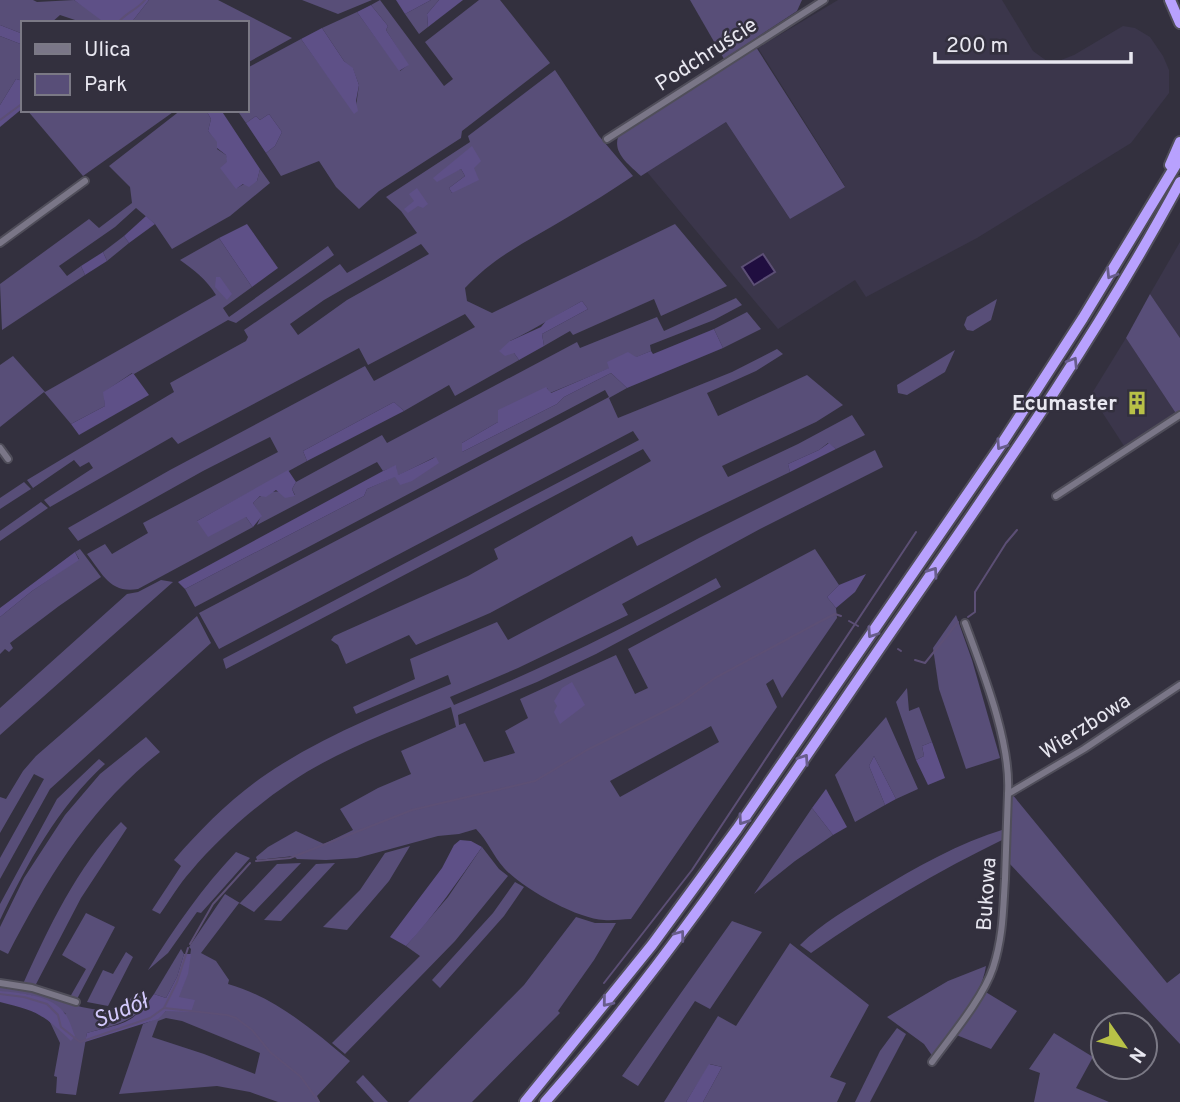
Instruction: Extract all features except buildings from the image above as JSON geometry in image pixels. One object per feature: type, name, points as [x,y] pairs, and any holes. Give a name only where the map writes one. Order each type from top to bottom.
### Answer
[{"type":"highway","points":[[1170,0],[1180,23]]},
{"type":"highway","points":[[1147,216],[1180,142]]},
{"type":"highway","points":[[525,1102],[652,945],[737,829],[999,448],[1147,216],[1180,158]]},
{"type":"highway","points":[[545,1102],[659,962],[763,819],[1037,419],[1157,226],[1180,182]]},
{"type":"highway","points":[[1157,226],[1180,197]]},
{"type":"street","name":"Podchruście","points":[[607,139],[824,0]]},
{"type":"street","points":[[0,243],[85,181]]},
{"type":"street","points":[[1056,496],[1180,415]]},
{"type":"street","points":[[0,448],[8,459]]},
{"type":"street","name":"Bukowa","points":[[932,1062],[982,990],[993,967],[1003,921],[1008,794],[1005,757],[981,664],[965,623]]},
{"type":"street","name":"Wierzbowa","points":[[1008,794],[1084,749],[1180,685]]},
{"type":"street","points":[[0,983],[32,988],[76,1002]]},
{"type":"shaded area","points":[[74,0],[149,0],[133,21],[102,21]]},
{"type":"shaded area","points":[[396,0],[431,0],[405,14]]},
{"type":"shaded area","points":[[439,0],[463,0],[428,27],[427,14]]},
{"type":"shaded area","points":[[838,0],[1002,0],[1033,51],[1051,64],[1074,55],[1123,26],[1135,28],[1150,37],[1163,56],[1169,70],[1169,93],[1131,143],[977,238],[866,297],[855,280],[778,329],[647,172],[726,122],[790,219],[845,186],[758,48]]},
{"type":"shaded area","points":[[371,5],[388,26],[386,30],[409,65],[399,71],[357,12]]},
{"type":"shaded area","points":[[0,25],[21,33],[21,44],[0,36]]},
{"type":"shaded area","points":[[322,28],[344,61],[353,68],[359,85],[356,101],[358,111],[354,114],[301,39]]},
{"type":"shaded area","points":[[16,79],[21,80],[21,110],[0,127],[0,105]]},
{"type":"shaded area","points":[[207,112],[222,112],[260,169],[257,181],[249,187],[243,184],[236,189],[220,168],[227,162],[226,155],[217,148],[217,142],[208,131],[211,119]]},
{"type":"shaded area","points":[[269,114],[282,132],[275,146],[266,153],[246,123],[256,116],[260,120]]},
{"type":"shaded area","points":[[472,146],[481,161],[474,168],[479,180],[452,193],[449,188],[465,176],[461,169],[437,182],[433,178]]},
{"type":"shaded area","points":[[417,188],[428,204],[423,208],[418,206],[408,213],[404,209],[414,201],[409,194]]},
{"type":"shaded area","points":[[146,216],[155,224],[129,243],[124,236]]},
{"type":"shaded area","points":[[247,224],[278,268],[252,287],[219,238]]},
{"type":"shaded area","points":[[1180,242],[1180,338],[1150,294]]},
{"type":"shaded area","points":[[103,252],[107,261],[85,275],[81,266]]},
{"type":"shaded area","points":[[763,254],[775,272],[754,285],[742,267]]},
{"type":"shaded area","points":[[216,277],[220,277],[232,294],[227,300],[215,287]]},
{"type":"shaded area","points":[[582,301],[588,309],[542,334],[544,346],[519,360],[514,353],[505,356],[499,351],[510,341],[541,327],[546,321]]},
{"type":"shaded area","points":[[714,329],[723,348],[627,388],[611,373],[462,452],[462,443],[498,422],[498,410],[546,387],[551,393],[609,368],[607,362],[628,352],[636,357],[651,351],[653,354]]},
{"type":"shaded area","points":[[1126,338],[1177,415],[1126,449],[1091,395]]},
{"type":"shaded area","points":[[133,373],[149,395],[79,435],[71,424],[105,406],[103,392]]},
{"type":"shaded area","points":[[394,402],[404,411],[307,461],[303,451]]},
{"type":"shaded area","points":[[829,443],[836,449],[790,472],[788,464]]},
{"type":"shaded area","points":[[436,457],[439,463],[412,481],[400,485],[395,477],[367,489],[364,496],[185,589],[178,582],[383,471],[396,465],[398,475]]},
{"type":"shaded area","points":[[288,470],[296,482],[292,489],[295,496],[285,498],[276,490],[266,497],[260,496],[253,503],[262,516],[253,527],[246,517],[208,537],[197,521]]},
{"type":"shaded area","points":[[75,552],[79,560],[32,591],[0,617],[0,608]]},
{"type":"shaded area","points":[[866,574],[855,592],[836,608],[827,597],[839,585]]},
{"type":"shaded area","points":[[572,682],[585,705],[560,724],[554,712],[557,706],[554,701],[562,688]]},
{"type":"shaded area","points":[[932,742],[945,778],[928,785],[916,760],[924,756],[922,746]]},
{"type":"shaded area","points":[[874,756],[896,799],[885,805],[869,766]]},
{"type":"shaded area","points":[[826,789],[847,827],[833,835],[812,808]]},
{"type":"shaded area","points":[[460,840],[471,841],[482,847],[406,946],[390,937],[442,868],[454,845]]},
{"type":"shaded area","points":[[184,954],[191,954],[188,974],[179,997],[195,1000],[191,1012],[166,1011],[158,1019],[85,1042],[87,1033],[118,1025],[132,1018],[154,994],[166,998],[177,977]]},
{"type":"shaded area","points":[[0,991],[36,996],[53,1003],[66,1015],[75,1036],[71,1041],[39,1015],[0,1002]]},
{"type":"shaded area","points":[[709,1064],[722,1067],[703,1102],[686,1102]]},
{"type":"green space","points":[[0,0],[74,0],[106,21],[78,21],[60,15],[53,21],[21,21],[21,33],[0,25]]},
{"type":"green space","points":[[149,0],[218,0],[292,38],[248,62],[248,21],[133,21]]},
{"type":"green space","points":[[302,0],[372,0],[338,14]]},
{"type":"green space","points":[[380,0],[444,86],[453,79],[425,42],[479,0],[500,0],[550,63],[462,131],[461,138],[379,191],[359,209],[336,187],[319,161],[281,176],[266,153],[275,146],[282,132],[269,114],[260,120],[256,116],[246,123],[238,112],[248,112],[248,67],[301,39],[355,113],[359,85],[353,69],[344,61],[322,28],[357,12],[400,71],[408,65],[386,30],[388,26],[371,5]]},
{"type":"green space","points":[[431,0],[439,0],[427,14],[428,27],[419,34],[405,14]]},
{"type":"green space","points":[[690,0],[802,0],[797,11],[724,59]]},
{"type":"green space","points":[[0,36],[21,44],[21,80],[16,79],[0,105]]},
{"type":"green space","points":[[756,47],[845,187],[790,219],[726,122],[641,176],[618,150],[621,131]]},
{"type":"green space","points":[[555,70],[599,136],[633,176],[489,266],[465,288],[467,301],[492,313],[675,224],[727,286],[661,316],[654,299],[573,335],[570,331],[544,346],[542,334],[588,309],[582,301],[510,341],[519,360],[455,396],[449,385],[404,411],[394,402],[303,451],[307,461],[197,521],[246,517],[253,527],[138,589],[128,590],[114,585],[102,575],[87,554],[105,544],[112,554],[148,533],[143,523],[278,452],[270,437],[78,541],[68,528],[365,366],[374,381],[475,327],[465,314],[368,365],[359,348],[178,444],[172,437],[50,507],[44,500],[93,468],[89,462],[80,467],[74,460],[33,488],[27,480],[174,392],[170,383],[246,341],[248,337],[244,330],[340,264],[347,273],[417,233],[401,211],[386,197],[470,142],[468,136]],"holes":[[[447,168],[474,168],[452,193],[449,188],[465,176],[461,169],[434,178]],[[421,244],[429,254],[347,300],[298,335],[290,324],[324,300]]]},
{"type":"green space","points":[[29,112],[173,112],[83,176]]},
{"type":"green space","points":[[178,112],[207,112],[211,119],[208,131],[218,142],[217,149],[226,155],[237,188],[257,181],[260,169],[270,183],[230,216],[172,249],[155,224],[136,208],[115,227],[59,266],[67,276],[81,266],[85,275],[2,330],[0,284],[89,219],[99,228],[132,203],[130,187],[109,166]]},
{"type":"green space","points":[[124,236],[129,243],[107,261],[103,252]]},
{"type":"green space","points":[[219,238],[252,287],[223,308],[229,317],[328,246],[334,255],[236,323],[228,320],[132,373],[104,392],[105,406],[71,424],[44,392],[0,427],[0,365],[13,356],[45,392],[216,295],[195,271],[180,260]]},
{"type":"green space","points":[[1150,294],[1180,338],[1180,414],[1177,415],[1126,338]]},
{"type":"green space","points":[[736,298],[742,305],[714,320],[650,345],[651,351],[550,393],[547,388],[462,443],[462,452],[611,373],[627,388],[609,398],[618,418],[732,372],[777,349],[783,354],[756,371],[707,393],[718,416],[807,375],[843,405],[816,422],[722,466],[728,477],[852,415],[865,435],[836,449],[828,443],[788,464],[790,472],[637,546],[632,536],[490,613],[416,645],[409,635],[346,664],[338,645],[331,640],[334,636],[468,576],[498,559],[494,549],[651,461],[643,449],[226,669],[223,659],[639,440],[633,431],[219,649],[199,613],[609,397],[605,390],[195,607],[185,589],[364,496],[367,489],[396,476],[400,484],[435,457],[397,476],[396,466],[383,471],[377,462],[257,525],[261,516],[253,503],[258,498],[272,492],[295,495],[292,489],[296,482],[382,435],[387,443],[577,342],[580,348],[657,317],[664,331]]},
{"type":"green space","points":[[997,299],[991,320],[973,331],[967,330],[964,325],[967,317]]},
{"type":"green space","points":[[747,312],[761,329],[723,348],[714,329]]},
{"type":"green space","points":[[955,350],[945,372],[907,395],[898,393],[897,385]]},
{"type":"green space","points":[[875,450],[883,467],[760,529],[622,604],[628,615],[518,668],[450,697],[454,705],[521,676],[716,578],[721,587],[596,654],[458,715],[459,725],[465,723],[484,762],[515,753],[505,731],[528,718],[520,699],[616,655],[635,694],[648,688],[628,649],[815,549],[839,585],[827,597],[836,608],[837,618],[782,698],[773,679],[766,684],[777,707],[631,919],[593,918],[536,893],[504,868],[476,829],[438,836],[357,858],[326,860],[297,859],[294,856],[257,860],[256,857],[268,847],[296,831],[324,844],[353,830],[340,809],[411,774],[401,751],[456,727],[451,707],[349,750],[291,782],[251,812],[213,847],[187,876],[160,914],[152,910],[181,866],[174,860],[211,820],[252,784],[323,741],[451,684],[448,675],[356,714],[353,707],[415,679],[410,659],[497,622],[508,640],[699,538]],"holes":[[[711,726],[719,742],[620,797],[610,781]]]},
{"type":"green space","points":[[24,482],[31,489],[0,509],[0,498]]},
{"type":"green space","points":[[41,502],[48,508],[0,541],[0,531]]},
{"type":"green space","points":[[80,549],[101,577],[10,643],[13,648],[9,652],[5,649],[0,654],[0,617],[79,559],[75,552]]},
{"type":"green space","points":[[161,580],[173,582],[0,735],[0,708],[127,594],[138,592]]},
{"type":"green space","points":[[956,615],[1000,758],[966,769],[939,689],[933,648]]},
{"type":"green space","points":[[197,616],[211,643],[50,789],[0,879],[0,858],[44,779],[34,774],[0,833],[0,797],[6,799],[36,756]]},
{"type":"green space","points":[[907,688],[909,711],[919,707],[932,742],[922,746],[924,756],[916,760],[896,702]]},
{"type":"green space","points":[[886,717],[918,789],[896,799],[874,756],[869,766],[885,805],[855,822],[835,775]]},
{"type":"green space","points":[[146,737],[160,752],[135,773],[92,819],[55,870],[8,954],[0,950],[0,927],[24,878],[65,815],[100,774]]},
{"type":"green space","points":[[99,759],[105,764],[58,817],[21,878],[0,920],[0,904],[57,799]]},
{"type":"green space","points":[[1012,794],[1167,983],[1180,973],[1180,1044],[1159,1022],[1159,1011],[1149,1011],[1008,862]]},
{"type":"green space","points":[[812,808],[833,835],[754,894]]},
{"type":"green space","points":[[121,822],[127,828],[81,898],[35,986],[23,984],[78,878]]},
{"type":"green space","points":[[1005,829],[1006,838],[906,892],[811,953],[800,945],[836,916],[906,874],[954,848]]},
{"type":"green space","points":[[410,846],[389,881],[347,930],[323,927],[360,890],[385,853]]},
{"type":"green space","points":[[482,847],[508,876],[455,941],[345,1054],[332,1043],[420,956],[406,946],[448,897]]},
{"type":"green space","points":[[236,852],[250,858],[201,913],[197,912],[168,953],[148,970],[189,908]]},
{"type":"green space","points":[[301,863],[254,912],[239,903],[201,953],[216,961],[229,980],[228,984],[278,1006],[308,1026],[350,1061],[317,1096],[320,1102],[278,1102],[250,1092],[217,1086],[119,1094],[143,1024],[155,1019],[173,1004],[184,984],[191,949],[189,947],[225,894],[240,903],[277,864]],"holes":[[[166,1018],[182,1021],[260,1053],[255,1074],[152,1037],[158,1021]]]},
{"type":"green space","points":[[335,863],[281,921],[264,920],[316,864]]},
{"type":"green space","points":[[515,882],[524,887],[504,916],[440,988],[432,980],[493,913]]},
{"type":"green space","points":[[86,913],[115,927],[77,999],[70,997],[86,969],[62,955]]},
{"type":"green space","points":[[576,917],[595,923],[616,923],[558,1011],[560,1013],[472,1102],[408,1102],[524,985]]},
{"type":"green space","points":[[732,921],[762,932],[710,1009],[695,1001],[638,1086],[622,1076]]},
{"type":"green space","points":[[790,943],[869,1005],[830,1077],[846,1083],[837,1102],[703,1102],[722,1067],[710,1064],[686,1102],[664,1102],[718,1016],[736,1026]]},
{"type":"green space","points":[[181,949],[184,954],[177,977],[166,998],[154,994]]},
{"type":"green space","points":[[126,952],[133,957],[108,1006],[87,1002],[103,970],[113,974]]},
{"type":"green space","points":[[986,966],[972,1002],[933,1057],[924,1044],[887,1017],[948,981]]},
{"type":"green space","points":[[0,986],[19,987],[98,1010],[125,1004],[135,993],[148,1001],[129,1019],[87,1033],[76,1095],[56,1093],[57,1077],[54,1076],[60,1043],[49,1020],[66,1014],[51,1003],[36,997],[0,992]]},
{"type":"green space","points":[[984,991],[1017,1011],[991,1049],[954,1034]]},
{"type":"green space","points":[[897,1028],[906,1034],[870,1102],[855,1102],[880,1051]]},
{"type":"green space","points":[[1054,1033],[1089,1055],[1089,1064],[1076,1088],[1109,1102],[1034,1102],[1040,1073],[1029,1069]]},
{"type":"green space","points":[[363,1075],[388,1102],[374,1102],[356,1082]]},
{"type":"waterway","points":[[120,21],[145,0]]},
{"type":"waterway","points":[[0,120],[21,104]]},
{"type":"waterway","points":[[968,617],[975,612],[975,592],[1017,530]]},
{"type":"waterway","points":[[604,983],[692,870],[916,532]]},
{"type":"waterway","points":[[256,861],[290,858],[412,810],[535,781],[587,750],[679,704],[715,678],[835,614],[841,616]]},
{"type":"waterway","points":[[849,621],[858,626]]},
{"type":"waterway","points":[[915,660],[925,663],[958,622]]},
{"type":"waterway","points":[[190,944],[213,904],[250,863]]},
{"type":"waterway","points":[[164,1008],[177,982],[188,948]]},
{"type":"waterway","name":"Sudół","points":[[0,994],[47,1004],[58,1015],[61,1027],[80,1042],[150,1018],[164,1008],[236,1018],[252,1030],[270,1052],[301,1077],[319,1102]]},
{"type":"place","name":"Ecumaster","points":[[1137,403]]}]
